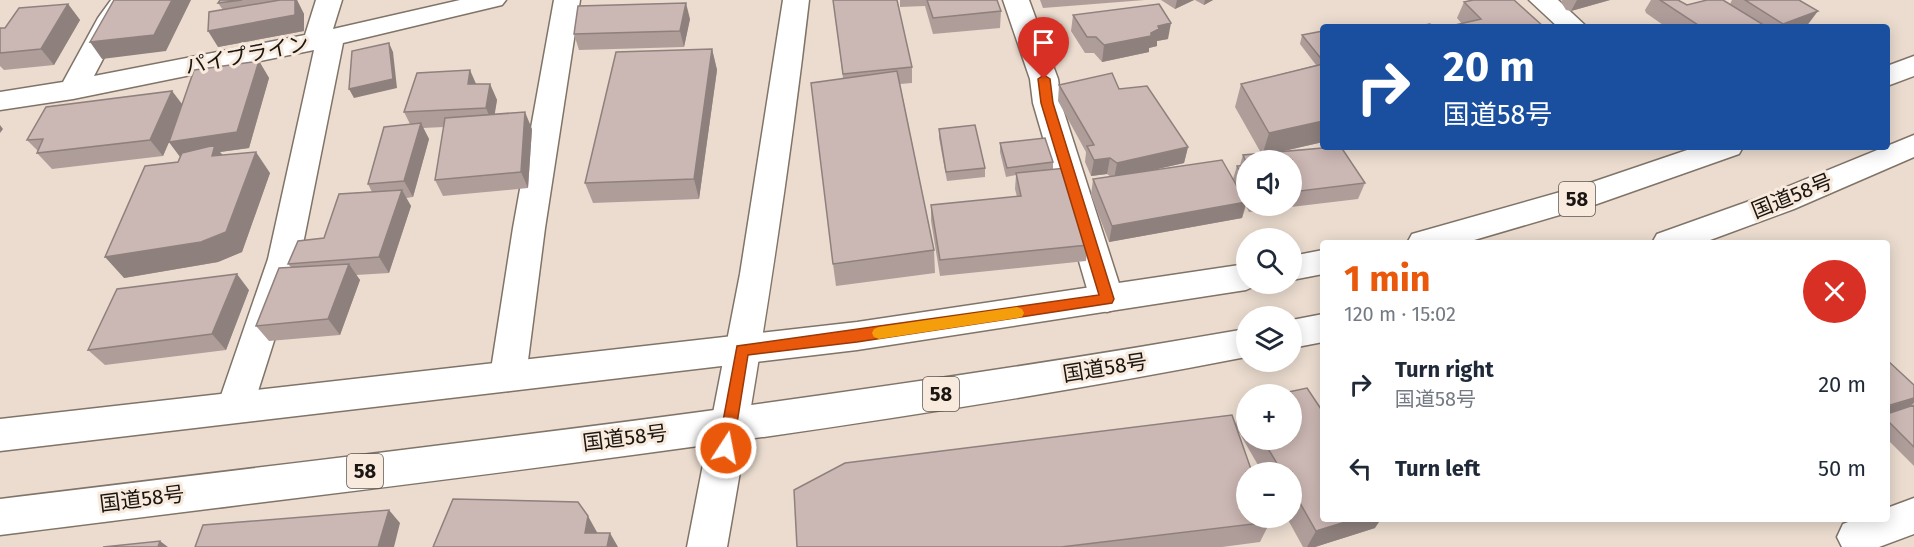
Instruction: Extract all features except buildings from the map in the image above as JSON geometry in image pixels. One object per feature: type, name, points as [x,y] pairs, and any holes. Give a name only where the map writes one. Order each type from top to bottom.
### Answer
[{"type":"main road","points":[[74,90],[111,18],[124,0]]},
{"type":"main road","points":[[235,407],[284,259],[329,0]]},
{"type":"main road","name":"パイプライン","points":[[0,101],[74,90],[323,40],[492,0]]},
{"type":"main road","points":[[508,376],[529,228],[567,0]]},
{"type":"main road","points":[[707,547],[757,267],[786,81],[796,0]]},
{"type":"main road","points":[[1016,0],[1044,79],[1047,103],[1107,299]]},
{"type":"main road","points":[[1542,0],[1570,24]]},
{"type":"main road","points":[[1890,76],[1914,65]]},
{"type":"main road","name":"国道58号","points":[[1676,240],[1783,201],[1914,145]]},
{"type":"main road","name":"58","points":[[1434,240],[1575,199],[1716,150]]},
{"type":"main road","points":[[1302,266],[1320,263]]},
{"type":"main road","points":[[0,435],[857,336],[1236,279]]},
{"type":"main road","points":[[1302,332],[1320,329]]},
{"type":"main road","name":"国道58号","points":[[0,517],[882,404],[1152,361],[1236,345]]},
{"type":"main road","points":[[1854,534],[1914,516]]},
{"type":"slow traffic","points":[[879,333],[1017,313]]},
{"type":"route","points":[[726,448],[742,350],[857,336],[1107,299],[1047,103],[1044,79]]}]
